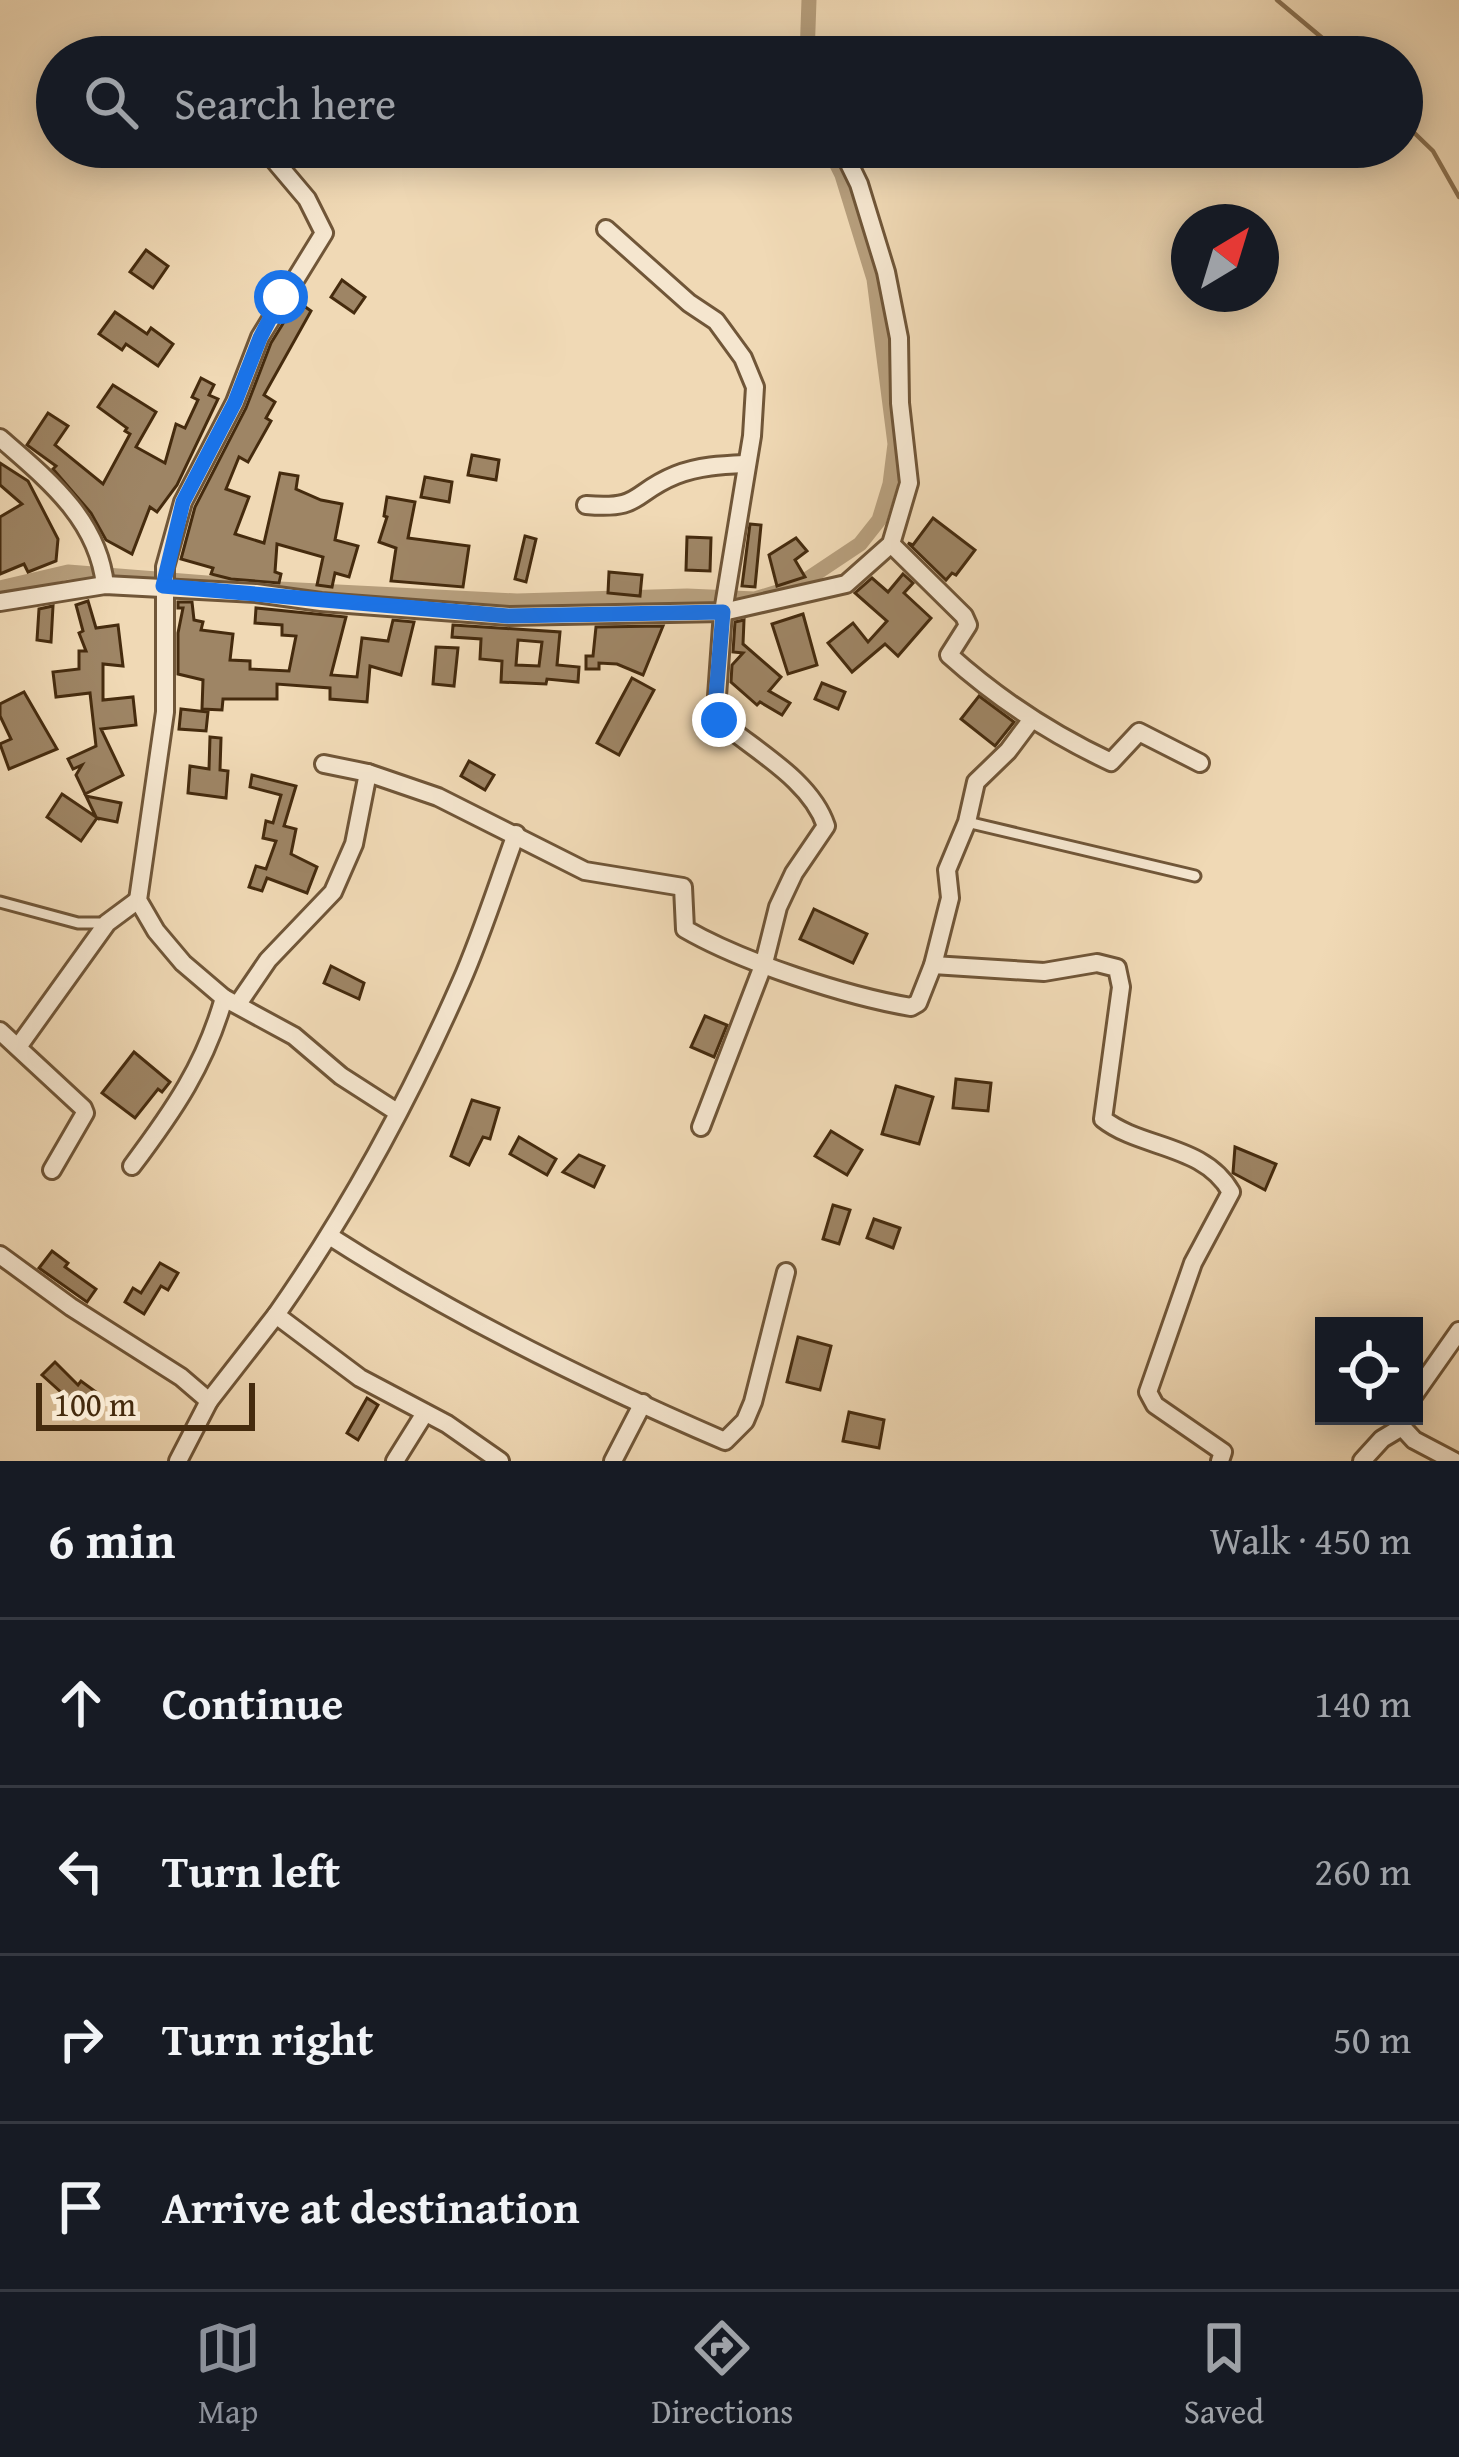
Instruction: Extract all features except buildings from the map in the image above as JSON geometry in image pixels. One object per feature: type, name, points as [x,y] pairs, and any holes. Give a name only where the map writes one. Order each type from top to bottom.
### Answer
[{"type":"street","points":[[281,168],[307,199],[324,233],[281,297],[235,402],[183,502],[164,578],[165,712],[138,900],[156,932],[183,963],[231,1001],[293,1036],[341,1076],[398,1112]]},
{"type":"street","points":[[0,602],[104,576],[164,578],[508,616],[724,609],[845,584],[890,544],[909,483],[899,338],[874,228],[850,168]]},
{"type":"street","points":[[606,229],[716,321],[743,358],[755,387],[754,423],[726,585],[716,696],[719,720],[787,773],[826,826],[778,907],[764,963],[701,1127]]},
{"type":"street","points":[[0,438],[57,488],[92,535],[104,576]]},
{"type":"street","points":[[586,505],[622,508],[672,476],[705,466],[745,464]]},
{"type":"street","points":[[890,544],[964,616],[968,625],[949,655],[995,696],[1111,762],[1139,732],[1200,764]]},
{"type":"street","points":[[324,764],[438,796],[585,872],[683,887],[685,928],[707,941],[911,1007],[918,1004],[934,965],[950,898],[947,870],[968,822],[976,782],[1009,751],[1032,719]]},
{"type":"street","points":[[132,1166],[178,1106],[231,1001],[333,892],[354,844],[368,773]]},
{"type":"street","points":[[178,1461],[208,1401],[331,1237],[462,980],[516,834]]},
{"type":"street","points":[[18,1047],[107,922],[138,900]]},
{"type":"street","points":[[934,965],[1044,972],[1097,963],[1117,968],[1120,987],[1102,1119],[1118,1130],[1171,1145],[1222,1177],[1231,1192],[1193,1263],[1148,1392],[1155,1405],[1223,1452],[1220,1461]]},
{"type":"street","points":[[0,1031],[85,1113],[52,1170]]},
{"type":"street","points":[[331,1237],[480,1322],[725,1441],[745,1421],[753,1402],[786,1272]]},
{"type":"street","points":[[0,1255],[181,1377],[208,1401]]},
{"type":"street","points":[[276,1315],[360,1378],[500,1461]]},
{"type":"street","points":[[1423,1382],[1459,1330]]},
{"type":"street","points":[[613,1461],[644,1403]]},
{"type":"street","points":[[395,1461],[424,1413]]},
{"type":"street","points":[[1362,1461],[1399,1425]]},
{"type":"street","points":[[1405,1425],[1414,1440],[1454,1461]]},
{"type":"lane","points":[[968,822],[1195,876]]},
{"type":"lane","points":[[0,902],[78,923],[107,922]]},
{"type":"waterway","points":[[808,36],[809,0]]},
{"type":"waterway","points":[[1277,0],[1320,36]]},
{"type":"waterway","points":[[1423,141],[1459,197]]},
{"type":"waterway","points":[[279,589],[517,601],[755,599],[797,586],[860,544],[879,520],[895,444],[874,279],[838,168]]},
{"type":"waterway","points":[[0,588],[68,572],[232,585]]},
{"type":"route","points":[[281,297],[235,402],[183,502],[163,586],[508,616],[723,612],[716,696],[719,720]]}]
